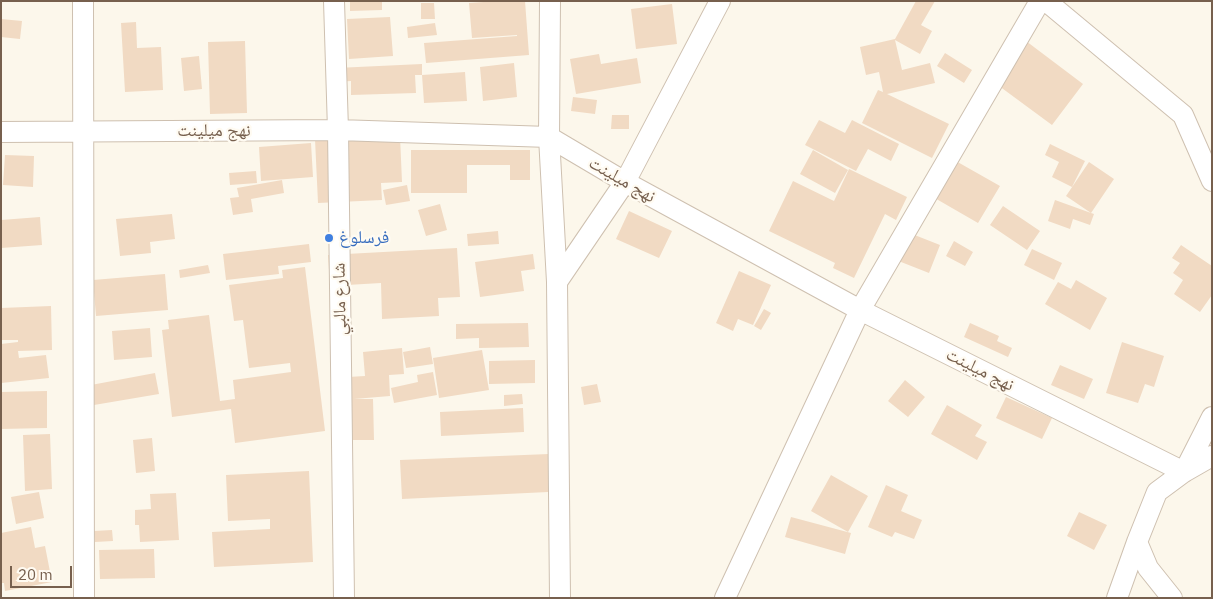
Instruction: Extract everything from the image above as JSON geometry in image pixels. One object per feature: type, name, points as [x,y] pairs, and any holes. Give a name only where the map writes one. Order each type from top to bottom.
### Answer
[{"type":"street","points":[[83,1],[84,598]]},
{"type":"street","name":"شارع مالبي","points":[[334,1],[338,130],[344,598]]},
{"type":"street","points":[[550,1],[549,137],[557,282],[560,598]]},
{"type":"street","points":[[557,282],[625,182],[720,1]]},
{"type":"street","points":[[725,598],[860,310],[1040,1]]},
{"type":"street","points":[[1046,1],[1183,115],[1212,180]]},
{"type":"street","name":"نهج ميلينت","points":[[1,132],[338,130],[549,137],[625,182],[860,310],[1184,472]]},
{"type":"street","points":[[1184,472],[1212,417]]},
{"type":"street","points":[[1117,598],[1157,492],[1184,472],[1212,456]]},
{"type":"street","points":[[1137,542],[1148,568],[1172,598]]},
{"type":"building","points":[[350,1],[382,1],[382,10],[350,11]]},
{"type":"building","points":[[525,1],[529,55],[426,63],[424,43],[517,36],[472,38],[469,3]]},
{"type":"building","points":[[916,1],[935,1],[921,25],[932,31],[920,54],[895,40],[902,70],[930,63],[935,83],[887,94],[949,124],[932,158],[862,123],[878,90],[883,92],[879,72],[866,75],[860,47],[895,39]]},
{"type":"building","points":[[421,3],[434,3],[435,19],[421,19]]},
{"type":"building","points":[[672,4],[677,44],[636,49],[631,9]]},
{"type":"building","points":[[390,17],[393,56],[349,59],[347,19]]},
{"type":"building","points":[[1,19],[22,21],[20,39],[1,37]]},
{"type":"building","points":[[136,22],[137,48],[161,47],[163,90],[125,92],[121,23]]},
{"type":"building","points":[[435,23],[437,35],[408,38],[407,27]]},
{"type":"building","points":[[245,41],[247,113],[210,114],[208,42]]},
{"type":"building","points":[[1026,41],[1083,84],[1052,125],[995,83]]},
{"type":"building","points":[[945,53],[972,70],[964,83],[937,66]]},
{"type":"building","points":[[599,54],[601,64],[637,58],[641,83],[576,94],[570,59]]},
{"type":"building","points":[[199,56],[202,89],[184,91],[181,58]]},
{"type":"building","points":[[514,63],[517,97],[483,101],[480,67]]},
{"type":"building","points":[[422,64],[422,75],[415,75],[416,93],[351,95],[351,81],[336,82],[336,68]]},
{"type":"building","points":[[465,72],[467,101],[424,103],[422,75]]},
{"type":"building","points":[[573,97],[597,100],[595,114],[571,111]]},
{"type":"building","points":[[612,115],[629,115],[629,129],[611,129]]},
{"type":"building","points":[[819,120],[845,133],[852,120],[899,144],[891,161],[868,149],[856,171],[805,145]]},
{"type":"building","points":[[400,136],[402,182],[381,183],[382,200],[318,203],[315,139]]},
{"type":"building","points":[[311,143],[313,177],[261,181],[259,147]]},
{"type":"building","points":[[1050,144],[1085,161],[1072,187],[1052,177],[1059,162],[1045,155]]},
{"type":"building","points":[[411,150],[530,150],[530,180],[510,180],[510,165],[467,165],[467,193],[411,193]]},
{"type":"building","points":[[813,150],[848,170],[835,193],[800,174]]},
{"type":"building","points":[[5,155],[34,156],[33,187],[3,185]]},
{"type":"building","points":[[947,156],[1000,186],[978,223],[926,193]]},
{"type":"building","points":[[1089,162],[1114,179],[1091,213],[1066,196]]},
{"type":"building","points":[[849,169],[907,197],[896,220],[885,214],[854,278],[833,268],[835,263],[769,231],[793,181],[834,201]]},
{"type":"building","points":[[256,171],[257,183],[230,185],[229,173]]},
{"type":"building","points":[[282,180],[284,193],[251,199],[253,212],[233,215],[230,198],[239,197],[237,188]]},
{"type":"building","points":[[407,185],[410,201],[386,205],[383,190]]},
{"type":"building","points":[[1055,200],[1094,214],[1090,225],[1073,219],[1070,229],[1048,221]]},
{"type":"building","points":[[440,204],[447,230],[426,236],[418,210]]},
{"type":"building","points":[[1003,206],[1040,231],[1027,250],[990,225]]},
{"type":"building","points":[[629,211],[672,231],[659,258],[616,239]]},
{"type":"building","points":[[172,214],[175,239],[150,242],[151,253],[120,256],[116,219]]},
{"type":"building","points":[[40,217],[42,245],[1,248],[1,220]]},
{"type":"building","points":[[498,231],[499,244],[468,246],[467,234]]},
{"type":"building","points":[[907,232],[940,245],[929,273],[896,260]]},
{"type":"building","points":[[954,241],[973,252],[965,266],[946,256]]},
{"type":"building","points":[[309,244],[311,262],[278,266],[279,274],[226,280],[223,254]]},
{"type":"building","points":[[1181,245],[1212,266],[1212,295],[1200,312],[1174,294],[1183,280],[1173,273],[1180,263],[1172,258]]},
{"type":"building","points":[[457,248],[460,297],[438,298],[439,316],[382,319],[381,283],[330,286],[328,255]]},
{"type":"building","points":[[1032,249],[1062,263],[1054,280],[1024,265]]},
{"type":"building","points":[[533,254],[535,269],[521,271],[524,291],[480,297],[475,262]]},
{"type":"building","points":[[208,265],[210,273],[180,278],[179,270]]},
{"type":"building","points":[[305,267],[325,431],[235,443],[231,409],[172,417],[162,330],[169,329],[168,320],[209,315],[220,401],[235,399],[233,380],[291,372],[290,363],[249,368],[243,320],[234,321],[229,285],[283,278],[282,270]]},
{"type":"building","points":[[739,271],[771,285],[753,325],[738,319],[733,331],[716,323]]},
{"type":"building","points":[[165,274],[168,310],[96,316],[93,280]]},
{"type":"building","points":[[1076,280],[1107,298],[1090,330],[1045,304],[1058,282],[1071,289]]},
{"type":"building","points":[[51,306],[52,350],[18,351],[19,358],[46,355],[49,378],[1,383],[1,344],[18,342],[18,340],[1,340],[1,308]]},
{"type":"building","points":[[764,309],[771,313],[761,330],[754,326]]},
{"type":"building","points":[[528,323],[529,347],[479,348],[479,338],[456,339],[456,324]]},
{"type":"building","points":[[970,323],[999,336],[997,341],[1012,348],[1008,357],[964,337]]},
{"type":"building","points":[[150,328],[152,357],[114,360],[112,331]]},
{"type":"building","points":[[1122,342],[1164,356],[1154,387],[1145,384],[1138,403],[1106,393]]},
{"type":"building","points":[[430,347],[433,364],[406,368],[403,352]]},
{"type":"building","points":[[402,348],[404,374],[389,375],[390,396],[354,399],[373,399],[374,440],[345,440],[348,377],[365,376],[363,352]]},
{"type":"building","points":[[482,350],[489,390],[439,398],[433,358]]},
{"type":"building","points":[[535,360],[535,383],[489,384],[489,361]]},
{"type":"building","points":[[1060,365],[1093,379],[1084,399],[1051,385]]},
{"type":"building","points":[[433,372],[437,395],[394,403],[391,388],[418,382],[417,375]]},
{"type":"building","points":[[155,373],[159,394],[94,405],[91,385]]},
{"type":"building","points":[[905,380],[925,397],[908,417],[888,401]]},
{"type":"building","points":[[597,384],[601,402],[584,405],[581,387]]},
{"type":"building","points":[[47,391],[47,428],[1,429],[1,392]]},
{"type":"building","points":[[522,394],[523,404],[504,406],[504,395]]},
{"type":"building","points":[[1006,397],[1052,418],[1042,439],[996,418]]},
{"type":"building","points":[[947,405],[982,425],[975,436],[987,442],[977,460],[931,434]]},
{"type":"building","points":[[523,408],[524,432],[441,436],[440,412]]},
{"type":"building","points":[[50,434],[52,489],[25,491],[23,435]]},
{"type":"building","points":[[152,438],[155,471],[136,473],[133,440]]},
{"type":"building","points":[[549,454],[548,492],[402,499],[400,460]]},
{"type":"building","points":[[309,471],[313,562],[214,567],[212,532],[270,529],[270,519],[228,521],[226,475]]},
{"type":"building","points":[[831,475],[868,496],[848,532],[811,511]]},
{"type":"building","points":[[886,485],[908,495],[901,511],[922,520],[914,539],[895,532],[892,537],[868,527]]},
{"type":"building","points":[[39,492],[44,518],[16,524],[11,497]]},
{"type":"building","points":[[176,493],[179,540],[140,542],[139,525],[135,525],[135,510],[151,509],[150,494]]},
{"type":"building","points":[[1079,512],[1107,525],[1094,550],[1067,536]]},
{"type":"building","points":[[791,517],[851,533],[845,554],[785,537]]},
{"type":"building","points":[[31,527],[35,548],[45,546],[52,582],[5,591],[4,583],[1,583],[1,533]]},
{"type":"building","points":[[112,530],[113,541],[95,542],[94,531]]},
{"type":"building","points":[[154,549],[155,578],[100,579],[99,550]]},
{"type":"place","name":"فرسلوغ","points":[[329,238]]}]
